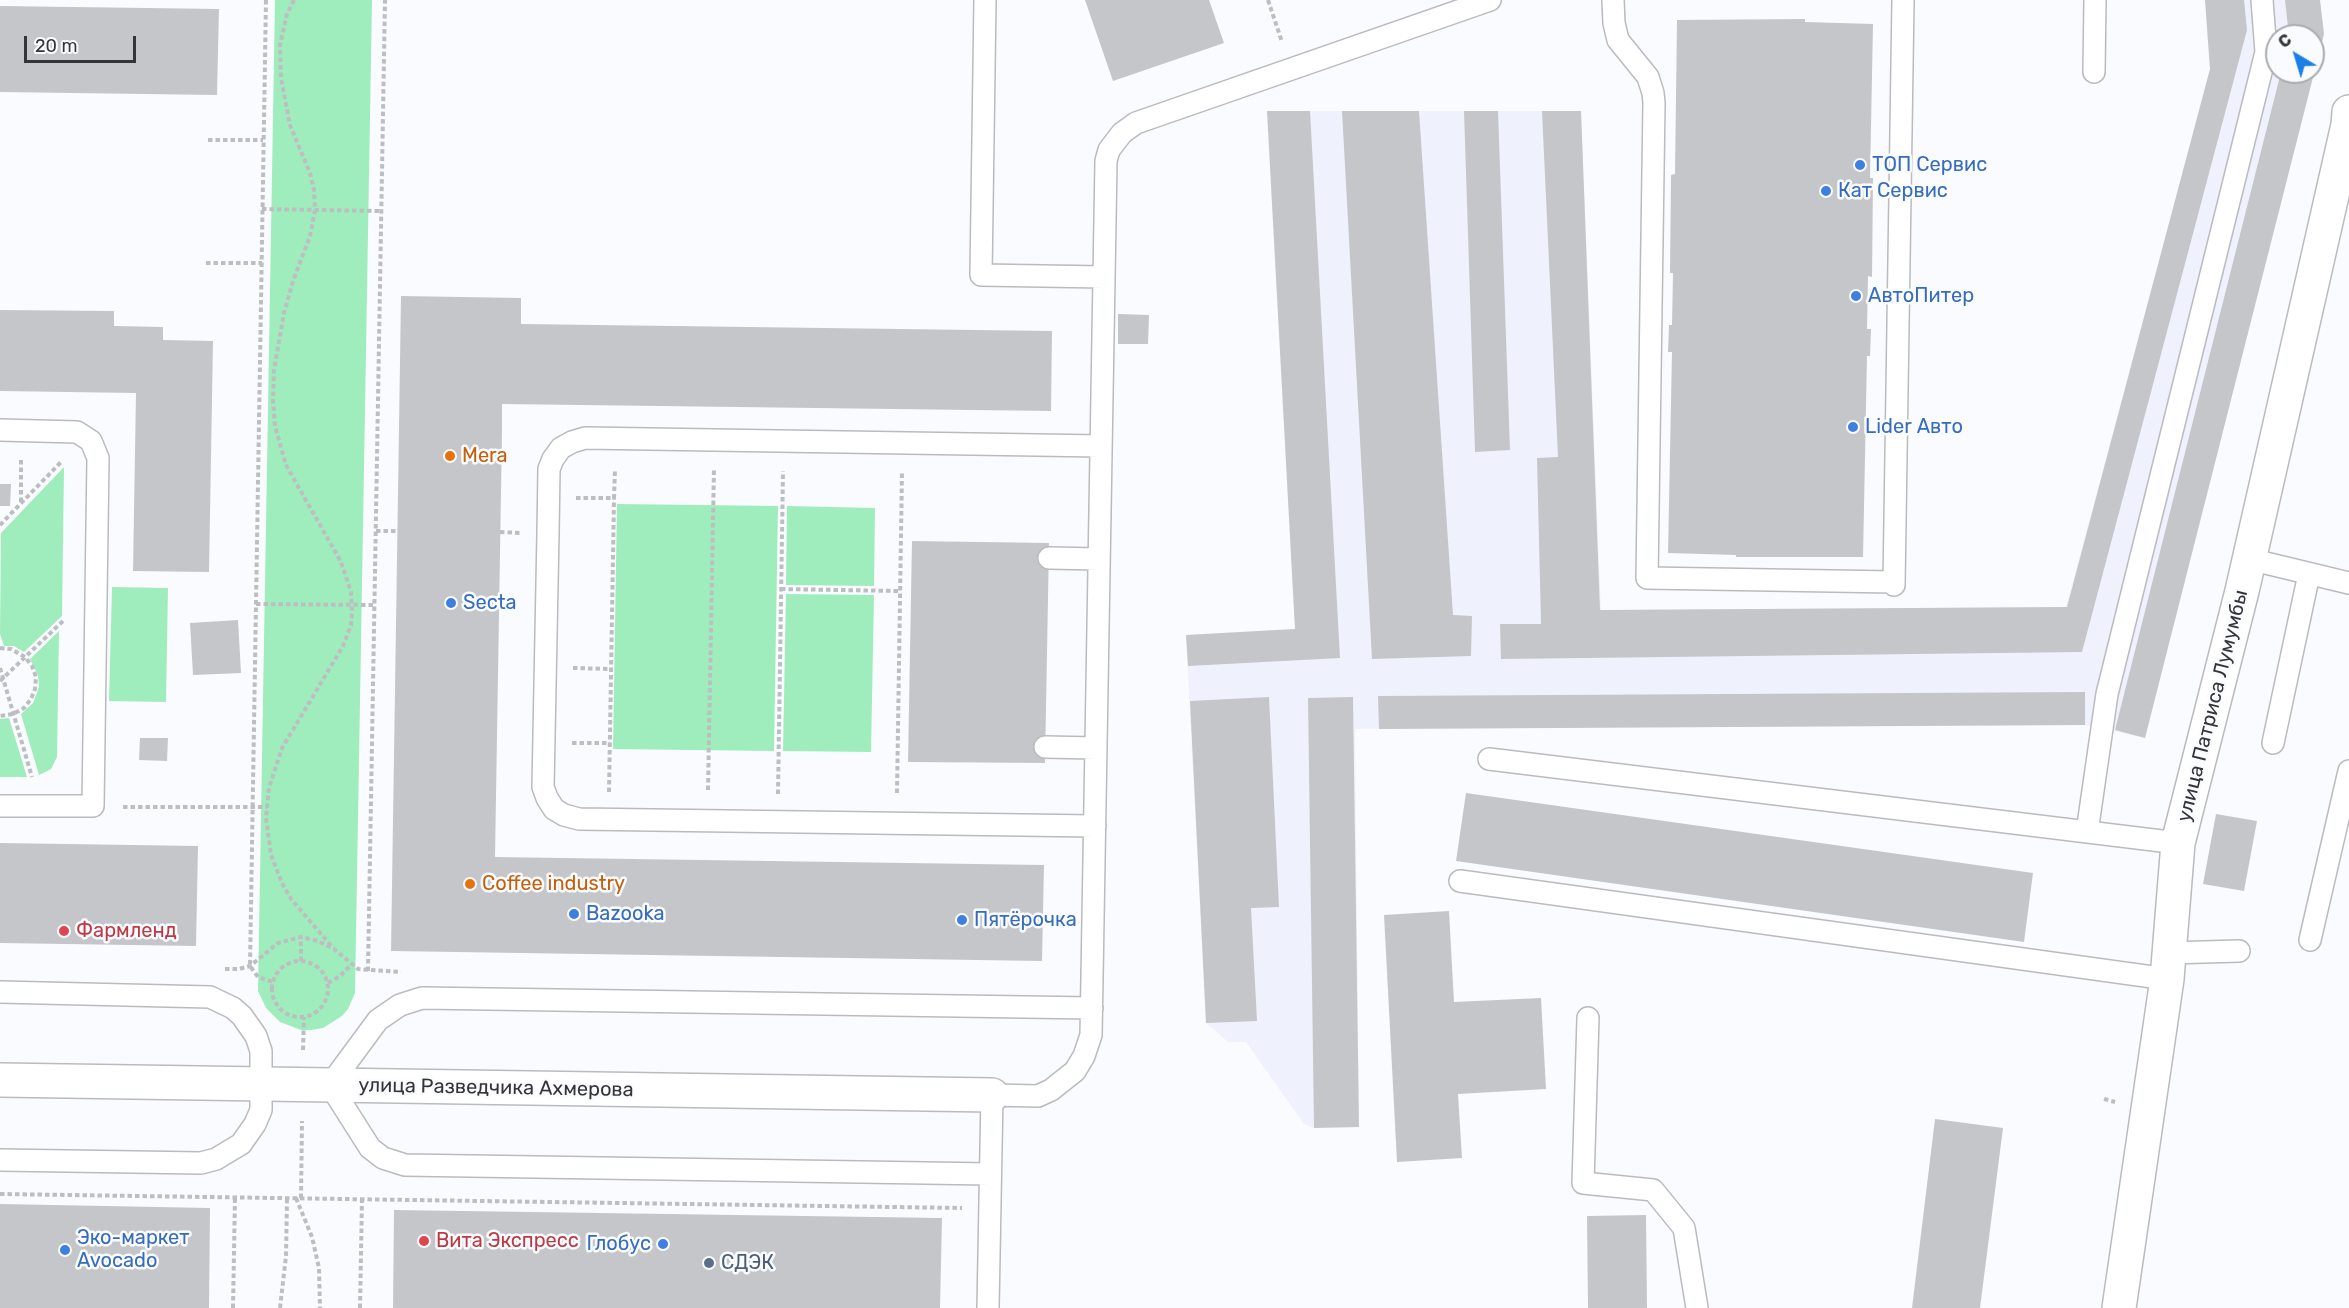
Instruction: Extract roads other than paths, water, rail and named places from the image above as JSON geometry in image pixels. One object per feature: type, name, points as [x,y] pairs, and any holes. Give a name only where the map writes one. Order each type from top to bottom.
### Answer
[{"type":"street","name":"улица Патриса Лумумбы","points":[[2119,1308],[2168,966],[2178,843],[2249,559],[2349,121]]},
{"type":"street","name":"улица Разведчика Ахмерова","points":[[0,1080],[992,1095]]},
{"type":"lane","points":[[985,0],[981,275],[1104,277]]},
{"type":"lane","points":[[988,1308],[992,1095],[1038,1096],[1051,1090],[1075,1071],[1084,1056],[1091,1035],[1106,160],[1109,150],[1122,133],[1136,123],[1490,0]]},
{"type":"lane","points":[[1613,0],[1614,23],[1618,40],[1648,77],[1653,93],[1647,579],[1788,580],[1800,581],[1871,582],[1883,582],[1894,582],[1894,585],[1903,0]]},
{"type":"lane","points":[[2094,72],[2095,0]]},
{"type":"lane","points":[[2087,832],[2107,694],[2266,52],[2262,0]]},
{"type":"lane","points":[[0,430],[77,432],[86,436],[96,448],[98,458],[93,806],[0,806]]},
{"type":"lane","points":[[1095,826],[579,819],[564,815],[555,809],[543,787],[549,469],[561,448],[585,438],[1101,446]]},
{"type":"lane","points":[[1048,558],[1099,559]]},
{"type":"lane","points":[[2249,559],[2349,583]]},
{"type":"lane","points":[[2273,743],[2309,574]]},
{"type":"lane","points":[[1046,747],[1096,747]]},
{"type":"lane","points":[[1489,759],[2178,843]]},
{"type":"lane","points":[[2310,940],[2349,771]]},
{"type":"lane","points":[[1460,881],[2168,966],[2239,951]]},
{"type":"lane","points":[[0,992],[210,997],[233,1008],[249,1024],[261,1051],[261,1110],[255,1124],[241,1144],[216,1159],[201,1163],[0,1160]]},
{"type":"lane","points":[[990,1174],[419,1167],[394,1163],[370,1148],[330,1085],[378,1020],[400,1005],[422,998],[1092,1008]]},
{"type":"lane","points":[[1588,1018],[1583,1183],[1653,1190],[1684,1228],[1697,1308]]},
{"type":"place","name":"ТОП Сервис","points":[[1860,165]]},
{"type":"place","name":"Кат Сервис","points":[[1826,191]]},
{"type":"place","name":"АвтоПитер","points":[[1856,296]]},
{"type":"place","name":"Lider Авто","points":[[1853,427]]},
{"type":"place","name":"Mera","points":[[450,456]]},
{"type":"place","name":"Secta","points":[[451,603]]},
{"type":"place","name":"Coffee industry","points":[[470,884]]},
{"type":"place","name":"Bazooka","points":[[574,914]]},
{"type":"place","name":"Пятёрочка","points":[[962,920]]},
{"type":"place","name":"Фармленд","points":[[64,931]]},
{"type":"place","name":"Вита Экспресс","points":[[424,1241]]},
{"type":"place","name":"Глобус","points":[[663,1244]]},
{"type":"place","name":"Эко-маркет Avocado","points":[[65,1250]]},
{"type":"place","name":"СДЭК","points":[[709,1263]]}]
